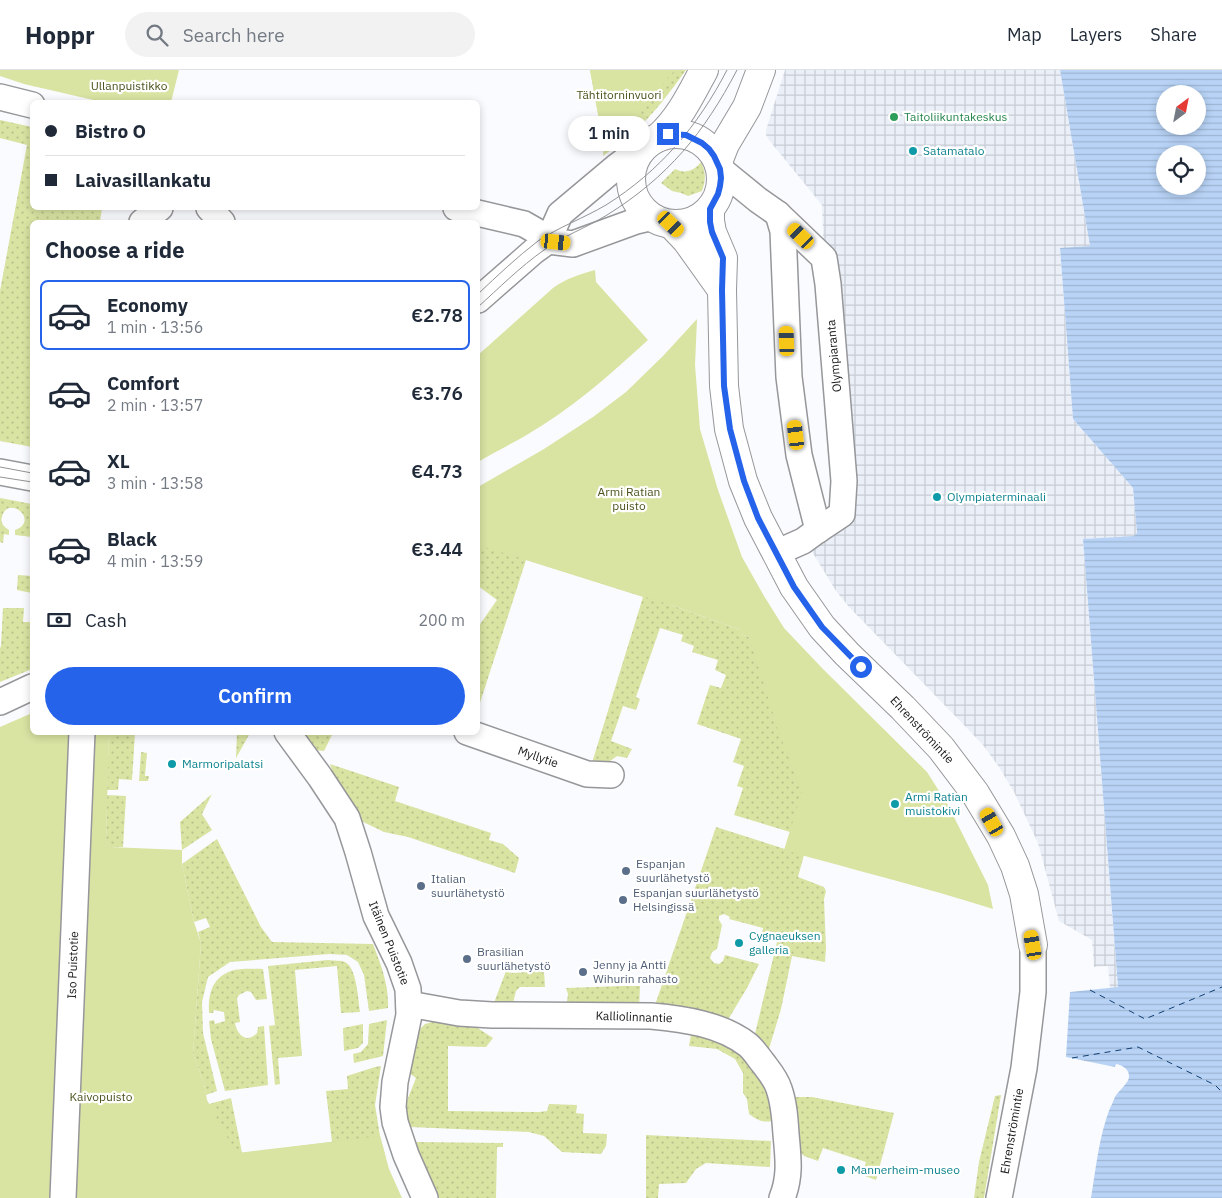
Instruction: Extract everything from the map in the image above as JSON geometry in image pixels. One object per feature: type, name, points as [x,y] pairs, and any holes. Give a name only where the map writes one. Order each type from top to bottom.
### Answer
[{"type":"main road","points":[[704,70],[669,128],[639,153],[632,169],[631,178],[632,187],[639,203],[687,241],[722,290]]},
{"type":"main road","points":[[719,166],[725,144],[747,106],[761,70]]},
{"type":"main road","points":[[652,142],[676,134],[694,138],[709,149],[719,166],[721,178],[718,194],[710,209],[704,215],[689,223],[681,224],[662,220]]},
{"type":"main road","name":"Ehrenströmintie","points":[[710,209],[712,232],[723,258],[724,386],[730,429],[744,481],[758,518],[794,587],[822,627],[942,748],[975,793],[1001,836],[1015,866],[1024,894],[1033,945]]},
{"type":"street","points":[[0,97],[30,104]]},
{"type":"street","points":[[480,298],[548,241],[560,214],[616,167],[652,142]]},
{"type":"street","name":"Olympiaranta","points":[[719,166],[758,200],[778,214],[824,258],[828,284],[844,482],[842,514],[803,541],[776,553]]},
{"type":"street","points":[[145,220],[157,210]]},
{"type":"street","points":[[211,210],[220,220]]},
{"type":"street","points":[[464,210],[524,224],[538,232],[548,241],[573,244],[636,221],[662,220]]},
{"type":"street","points":[[778,214],[783,231],[789,377],[799,455],[818,530]]},
{"type":"street","points":[[0,472],[30,478]]},
{"type":"street","points":[[0,702],[30,688]]},
{"type":"street","name":"Iso Puistotie","points":[[63,1198],[82,735]]},
{"type":"street","name":"Itäinen Puistotie","points":[[288,735],[320,776],[347,818],[376,916],[399,963],[408,989],[409,1015],[399,1062],[393,1107],[406,1155],[425,1198]]},
{"type":"street","name":"Myllytie","points":[[476,735],[587,774],[611,775]]},
{"type":"street","name":"Ehrenströmintie","points":[[999,1198],[1024,1068],[1033,992],[1033,945]]},
{"type":"street","name":"Kalliolinnantie","points":[[410,1004],[459,1013],[492,1015],[651,1016],[677,1018],[714,1028],[735,1037],[750,1047],[779,1088],[785,1114],[789,1176],[782,1198]]},
{"type":"shaded area","name":"Olympiaterminaali","points":[[785,70],[1060,70],[1090,246],[1060,249],[1073,419],[1133,488],[1137,533],[1135,536],[1083,539],[1118,988],[1110,988],[1108,966],[1094,967],[1092,940],[1059,921],[1038,843],[1014,792],[999,767],[983,745],[850,608],[836,591],[805,540],[842,514],[822,205],[766,135]]},
{"type":"green space","name":"Ullanpuistikko","points":[[0,70],[179,70],[172,100],[93,100],[24,84],[0,76]]},
{"type":"green space","name":"Tähtitorninvuori","points":[[590,70],[686,70],[648,118],[603,156],[604,147]]},
{"type":"green space","name":"Tähtitorninvuori","points":[[590,70],[675,70],[604,147]]},
{"type":"green space","points":[[0,120],[30,127],[30,210],[102,210],[100,220],[30,220],[30,447],[0,441],[0,291],[27,145],[0,138]]},
{"type":"green space","points":[[701,162],[705,176],[702,191],[688,196],[672,191],[661,183],[675,169],[689,171]]},
{"type":"green space","points":[[595,270],[596,282],[648,340],[604,379],[558,415],[480,461],[480,353],[553,288],[578,275]]},
{"type":"green space","name":"Armi Ratian puisto","points":[[697,319],[695,365],[700,429],[718,490],[742,557],[784,628],[927,772],[948,805],[988,885],[993,909],[784,850],[802,792],[779,733],[749,637],[741,634],[741,630],[674,606],[480,546],[480,486],[544,449],[593,417],[626,392]]},
{"type":"green space","points":[[0,498],[30,504],[30,537],[15,535],[15,530],[22,526],[25,521],[24,515],[15,508],[10,508],[5,511],[2,517],[3,525],[9,530],[9,535],[4,534],[3,543],[0,542]]},
{"type":"green space","points":[[522,539],[671,605],[741,630],[741,634],[749,637],[800,744],[807,839],[734,815],[743,788],[737,786],[744,766],[733,762],[741,739],[697,724],[710,685],[721,688],[726,675],[715,670],[718,660],[692,652],[694,646],[681,641],[683,635],[660,628],[636,697],[640,699],[636,710],[623,706],[611,741],[632,749],[627,758],[617,756],[606,764],[591,766],[643,597],[526,560],[480,703],[480,624],[497,600],[480,587],[480,545]]},
{"type":"green space","points":[[18,575],[30,576],[30,593],[17,590]]},
{"type":"green space","points":[[3,608],[24,608],[23,622],[30,622],[30,670],[0,682]]},
{"type":"green space","name":"Kaivopuisto","points":[[30,714],[30,735],[109,735],[106,842],[110,847],[182,850],[182,864],[194,922],[201,943],[193,1054],[204,1084],[207,1100],[233,1148],[238,1153],[380,1136],[389,1169],[402,1198],[0,1198],[0,727]]},
{"type":"green space","points":[[109,735],[135,735],[132,780],[119,779],[118,790],[107,790]]},
{"type":"green space","points":[[237,735],[249,735],[236,758]]},
{"type":"green space","points":[[301,735],[332,735],[324,751],[314,750]]},
{"type":"green space","points":[[141,752],[147,753],[145,776],[149,776],[148,781],[139,781]]},
{"type":"green space","points":[[330,764],[399,787],[395,801],[491,833],[489,840],[503,844],[519,858],[515,873],[408,837],[384,832],[357,819],[334,776]]},
{"type":"green space","points":[[212,794],[202,814],[212,830],[182,850],[180,822]]},
{"type":"green space","points":[[107,795],[126,796],[123,847],[109,847],[106,842]]},
{"type":"green space","points":[[716,827],[804,855],[798,877],[824,887],[826,891],[824,899],[825,962],[792,956],[781,1009],[768,1052],[754,1038],[777,942],[761,938],[763,928],[729,919],[730,917],[724,914],[719,916],[722,925],[717,949],[712,952],[710,958],[714,963],[719,964],[723,961],[725,955],[759,964],[729,1018],[687,1008],[654,1008]]},
{"type":"green space","points":[[217,839],[261,927],[272,942],[373,944],[386,983],[388,1008],[369,1011],[364,975],[358,962],[347,955],[329,954],[230,962],[208,977],[202,1002],[203,1033],[217,1091],[206,1095],[193,1054],[201,943],[198,932],[210,927],[206,918],[194,922],[182,864]]},
{"type":"green space","points":[[328,960],[343,961],[349,965],[356,984],[360,1012],[341,1013],[337,966],[295,970],[302,1056],[278,1058],[280,1084],[275,1085],[269,1026],[275,1025],[268,966]]},
{"type":"green space","points":[[263,969],[267,999],[256,1000],[251,992],[247,991],[239,995],[237,998],[240,1022],[235,1023],[240,1034],[246,1038],[250,1038],[257,1033],[258,1027],[264,1026],[268,1085],[225,1091],[211,1039],[209,1021],[214,1020],[215,1024],[225,1021],[224,1012],[214,1010],[213,1013],[209,1013],[209,999],[212,988],[219,978],[231,971]]},
{"type":"green space","points":[[506,971],[512,973],[544,971],[545,987],[520,987],[516,991],[513,1003],[492,1008]]},
{"type":"green space","points":[[640,986],[639,1009],[566,1009],[568,994],[566,988]]},
{"type":"green space","points":[[387,1020],[383,1056],[354,1063],[353,1054],[361,1052],[368,1044],[369,1024]]},
{"type":"green space","points":[[436,1021],[473,1025],[493,1038],[486,1047],[448,1046],[448,1111],[539,1112],[547,1111],[549,1104],[577,1105],[576,1113],[584,1114],[583,1133],[607,1134],[606,1146],[601,1154],[562,1152],[544,1136],[529,1132],[410,1127],[404,1108],[416,1078],[409,1073],[418,1031],[425,1024]]},
{"type":"green space","points":[[363,1024],[363,1043],[358,1048],[344,1051],[343,1028]]},
{"type":"green space","points":[[692,1029],[733,1045],[768,1084],[774,1120],[768,1122],[761,1121],[749,1114],[747,1099],[743,1093],[743,1073],[735,1059],[717,1049],[689,1046]]},
{"type":"green space","points":[[381,1066],[375,1105],[386,1158],[239,1175],[207,1100],[209,1104],[231,1098],[242,1153],[332,1142],[326,1091],[348,1089],[347,1076]]},
{"type":"green space","points":[[1001,1095],[984,1198],[974,1198],[979,1162],[995,1096]]},
{"type":"green space","points":[[791,1097],[812,1097],[894,1113],[876,1180],[862,1175],[866,1162],[823,1148],[818,1161],[804,1156],[800,1152]]},
{"type":"green space","points":[[646,1135],[771,1141],[770,1167],[706,1163],[696,1169],[686,1183],[659,1184],[658,1198],[646,1198]]},
{"type":"green space","points":[[414,1142],[503,1143],[503,1147],[497,1147],[496,1198],[437,1198]]},
{"type":"water","points":[[1060,70],[1222,70],[1222,1198],[1091,1198],[1098,1152],[1106,1119],[1115,1097],[1128,1081],[1129,1074],[1125,1068],[1116,1064],[1115,1067],[1066,1057],[1070,992],[1118,987],[1083,539],[1134,536],[1137,533],[1133,488],[1073,419],[1060,248],[1090,246]]},
{"type":"ferry route","points":[[1090,990],[1145,1019],[1222,987]]},
{"type":"ferry route","points":[[1072,1058],[1138,1047],[1215,1085],[1222,1092]]},
{"type":"tram line","points":[[480,292],[538,241],[606,205],[644,177],[676,146],[690,128],[727,70]]},
{"type":"tram line","points":[[480,305],[518,270],[544,250],[607,215],[629,200],[666,169],[697,134],[737,70]]},
{"type":"tram line","points":[[0,467],[30,473]]},
{"type":"tram line","points":[[0,477],[30,482]]},
{"type":"place","name":"Taitoliikuntakeskus","points":[[894,117]]},
{"type":"place","name":"Satamatalo","points":[[913,151]]},
{"type":"place","name":"Olympiaterminaali","points":[[937,497]]},
{"type":"place","name":"Marmoripalatsi","points":[[172,764]]},
{"type":"place","name":"Armi Ratian muistokivi","points":[[895,804]]},
{"type":"place","name":"Espanjan suurlähetystö","points":[[626,871]]},
{"type":"place","name":"Italian suurlähetystö","points":[[421,886]]},
{"type":"place","name":"Espanjan suurlähetystö Helsingissä","points":[[623,900]]},
{"type":"place","name":"Cygnaeuksen galleria","points":[[739,943]]},
{"type":"place","name":"Brasilian suurlähetystö","points":[[467,959]]},
{"type":"place","name":"Jenny ja Antti Wihurin rahasto","points":[[583,972]]},
{"type":"place","name":"Mannerheim-museo","points":[[841,1170]]},
{"type":"route","points":[[668,134],[686,135],[702,143],[714,156],[720,169],[720,186],[715,202],[710,209],[710,222],[712,232],[723,258],[724,386],[730,429],[744,481],[758,518],[794,587],[822,627],[861,667]]}]
